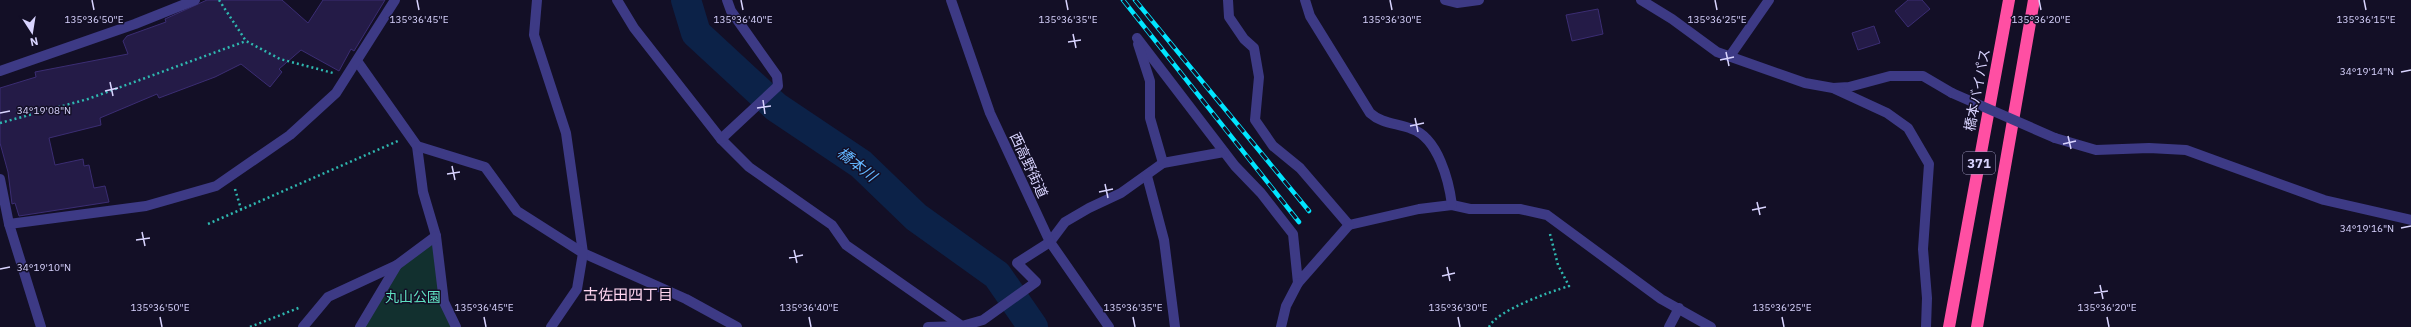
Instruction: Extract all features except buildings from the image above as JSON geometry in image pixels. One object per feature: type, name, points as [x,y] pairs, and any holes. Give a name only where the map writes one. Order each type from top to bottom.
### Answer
[{"type":"highway","name":"橋本バイパス","points":[[1949,327],[2009,0]]},
{"type":"highway","name":"371","points":[[1977,327],[2034,0]]},
{"type":"street","points":[[0,71],[135,24],[195,0]]},
{"type":"street","points":[[9,224],[146,206],[216,186],[290,135],[336,93],[396,0]]},
{"type":"street","points":[[536,0],[534,35],[566,133],[583,253],[576,289],[552,327]]},
{"type":"street","points":[[617,0],[634,28],[721,139],[748,167],[832,225],[846,245],[962,326]]},
{"type":"street","points":[[721,139],[778,86],[777,76],[731,11],[726,0]]},
{"type":"street","name":"西高野街道","points":[[951,0],[990,113],[1050,242],[1109,327]]},
{"type":"street","points":[[1228,0],[1229,17],[1244,39],[1254,48],[1259,77],[1255,120],[1273,146],[1300,168],[1349,225]]},
{"type":"street","points":[[1305,0],[1310,16],[1370,113],[1377,120],[1412,129],[1421,134],[1432,144],[1443,171],[1452,205]]},
{"type":"street","points":[[1445,0],[1457,3],[1479,0]]},
{"type":"street","points":[[1641,0],[1672,19],[1718,52],[1805,84],[1833,88],[1849,87],[1890,76],[1923,76],[1952,93],[2055,138],[2096,150],[2148,148],[2186,150],[2324,200],[2411,220]]},
{"type":"street","points":[[1730,56],[1769,0]]},
{"type":"street","points":[[1163,163],[1150,118],[1150,81],[1137,38],[1224,152],[1261,193],[1293,234],[1298,283]]},
{"type":"street","points":[[357,61],[417,146],[423,192],[436,236],[444,302],[456,327]]},
{"type":"street","points":[[1833,88],[1887,112],[1908,128],[1929,164],[1923,249],[1927,298],[1926,327]]},
{"type":"street","points":[[417,146],[485,167],[517,211],[583,253],[686,299],[737,327]]},
{"type":"street","points":[[928,327],[962,326],[983,320],[1036,282],[1017,263],[1050,242],[1065,222],[1089,208],[1121,194],[1163,163],[1224,152]]},
{"type":"street","points":[[1147,176],[1164,240],[1175,327]]},
{"type":"street","points":[[0,179],[9,224],[41,327]]},
{"type":"street","points":[[1281,327],[1286,306],[1298,283],[1349,225],[1419,209],[1452,205],[1470,209],[1520,208],[1546,215],[1661,299],[1711,327]]},
{"type":"street","points":[[303,327],[328,297],[397,265],[436,236]]},
{"type":"street","points":[[360,327],[397,265]]},
{"type":"street","points":[[1668,327],[1679,308]]},
{"type":"path","points":[[219,0],[246,41],[280,59],[347,76]]},
{"type":"path","points":[[0,123],[88,99],[246,41]]},
{"type":"path","points":[[208,224],[401,140],[408,134]]},
{"type":"path","points":[[230,175],[241,209]]},
{"type":"path","points":[[1488,327],[1502,316],[1537,297],[1569,286],[1552,246],[1546,215]]},
{"type":"path","points":[[250,327],[328,297]]},
{"type":"green space","name":"丸山公園","points":[[436,236],[442,295],[456,327],[361,327],[397,265]]},
{"type":"waterway","name":"橋本川","points":[[686,0],[696,33],[776,107],[861,164],[916,217],[997,275],[1033,327]]},
{"type":"railway","points":[[1123,0],[1299,222]]},
{"type":"railway","points":[[1135,0],[1309,211]]},
{"type":"district","name":"古佐田四丁目","points":[[628,294]]}]
